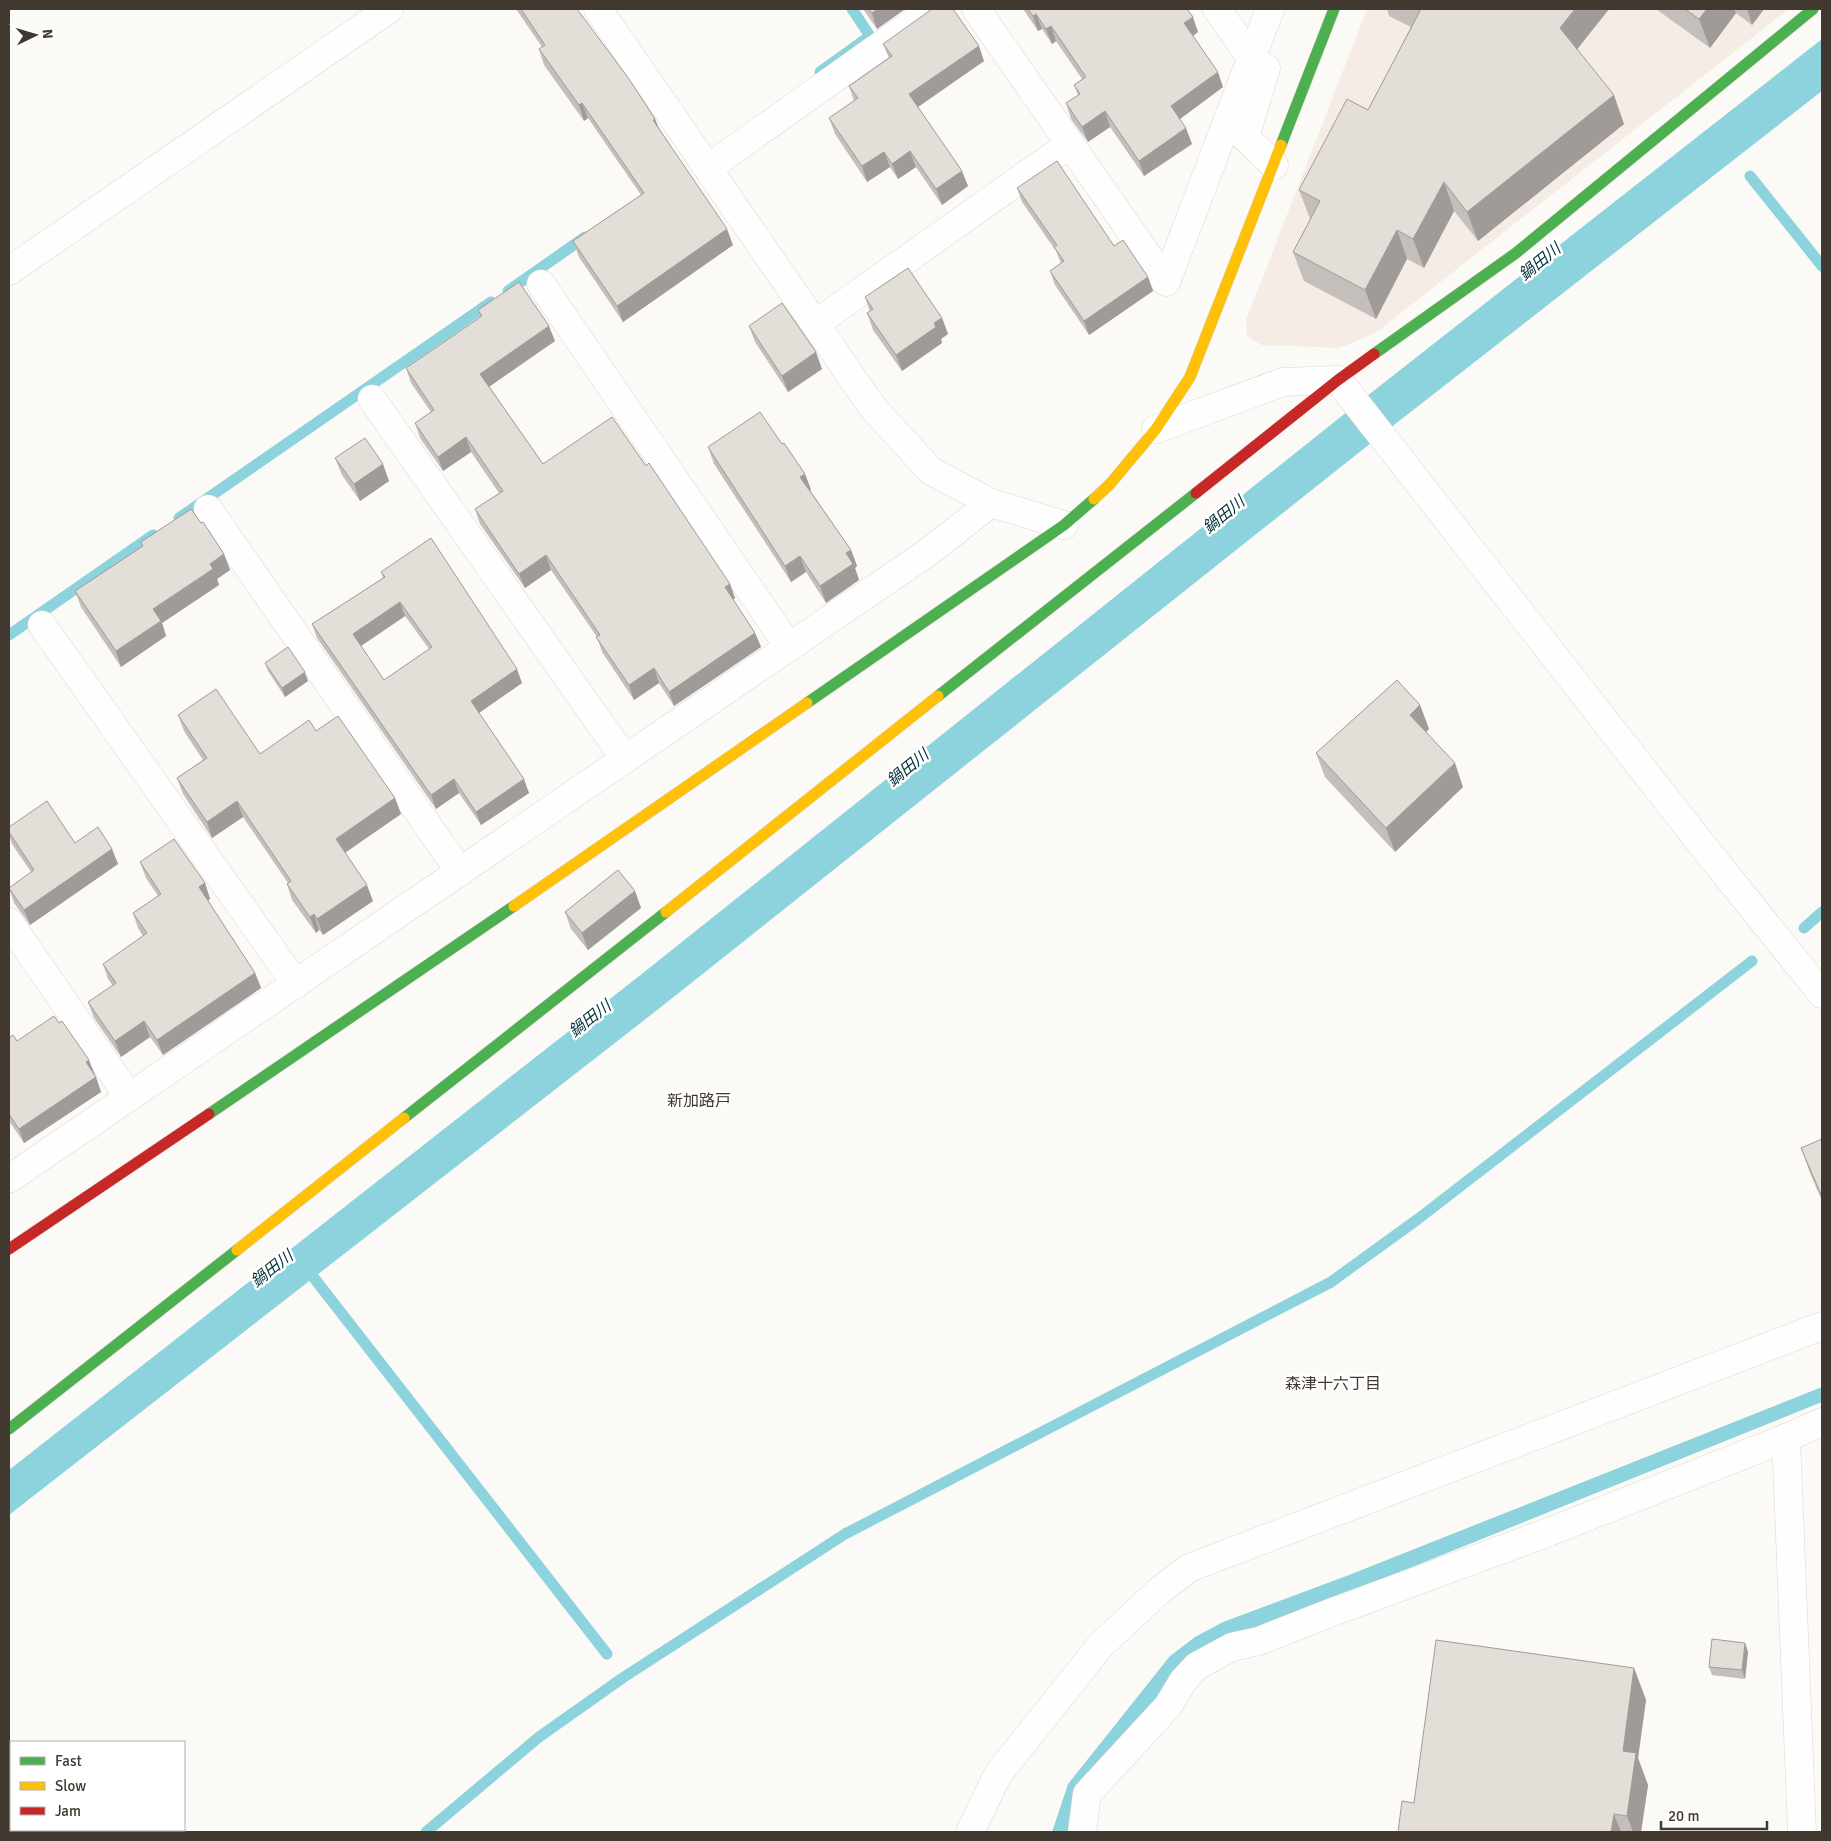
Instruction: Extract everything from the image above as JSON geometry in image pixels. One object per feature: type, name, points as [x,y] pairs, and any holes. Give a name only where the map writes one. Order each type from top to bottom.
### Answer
[{"type":"street","points":[[9,272],[389,9]]},
{"type":"street","points":[[598,9],[873,408],[931,471],[991,502],[1064,525]]},
{"type":"street","points":[[708,168],[932,9]]},
{"type":"street","points":[[976,9],[1166,282],[1270,9]]},
{"type":"street","points":[[1217,9],[1251,58],[1266,68],[1244,138],[1274,165]]},
{"type":"street","points":[[9,1249],[365,1009],[1064,525],[1110,484],[1156,429],[1190,376],[1334,9]]},
{"type":"street","points":[[9,1429],[624,946],[1516,253],[1813,9]]},
{"type":"street","points":[[815,324],[1070,144]]},
{"type":"street","points":[[542,284],[789,647]]},
{"type":"street","points":[[1156,429],[1283,382],[1344,387],[1822,994]]},
{"type":"street","points":[[372,399],[625,759]]},
{"type":"street","points":[[9,1179],[927,553],[991,502]]},
{"type":"street","points":[[208,509],[460,872]]},
{"type":"street","points":[[42,625],[296,984]]},
{"type":"street","points":[[9,922],[129,1097]]},
{"type":"street","points":[[970,1832],[998,1774],[1102,1645],[1159,1591],[1189,1568],[1822,1326]]},
{"type":"street","points":[[1082,1832],[1087,1794],[1168,1706],[1183,1681],[1197,1666],[1232,1648],[1260,1641],[1330,1612],[1549,1532],[1822,1422]]},
{"type":"street","points":[[1786,1438],[1802,1832]]},
{"type":"shaded area","points":[[1367,9],[1789,9],[1374,334],[1339,348],[1261,345],[1247,336],[1246,320]]},
{"type":"water","name":"鍋田川","points":[[1822,39],[1822,91],[1376,439],[661,1007],[9,1515],[9,1470],[643,973],[1353,407]]},
{"type":"water","points":[[1822,1387],[1822,1402],[1251,1632],[1225,1637],[1070,1832],[1052,1832],[1068,1784],[1170,1656],[1195,1637],[1223,1622],[1349,1575]]},
{"type":"building","points":[[521,9],[577,9],[629,79],[655,119],[653,120],[727,229],[617,306],[573,241],[644,193],[582,103],[579,105],[539,49],[545,45]]},
{"type":"building","points":[[869,9],[878,9],[872,13]]},
{"type":"building","points":[[932,9],[953,9],[979,46],[909,94],[962,171],[936,189],[910,151],[892,164],[884,152],[862,166],[829,118],[858,98],[849,86],[892,56],[883,44]]},
{"type":"building","points":[[1028,9],[1187,9],[1193,17],[1184,23],[1218,72],[1171,106],[1186,128],[1139,161],[1105,111],[1082,127],[1066,103],[1080,94],[1074,85],[1086,77],[1051,26],[1046,29],[1036,14],[1033,16]]},
{"type":"building","points":[[1421,9],[1575,9],[1560,28],[1614,95],[1467,212],[1444,182],[1413,239],[1397,230],[1365,290],[1293,252],[1320,201],[1299,190],[1347,99],[1368,110]]},
{"type":"building","points":[[1685,9],[1707,9],[1699,19]]},
{"type":"building","points":[[1057,161],[1114,246],[1123,240],[1148,277],[1084,321],[1050,271],[1064,261],[1054,247],[1057,245],[1017,188]]},
{"type":"building","points":[[908,268],[942,318],[934,323],[936,327],[896,355],[867,313],[873,309],[865,297]]},
{"type":"building","points":[[519,282],[549,326],[480,374],[543,464],[612,417],[646,466],[649,463],[730,584],[725,587],[755,633],[669,692],[654,668],[629,685],[596,637],[600,635],[546,555],[519,574],[475,509],[503,491],[466,437],[438,457],[415,423],[434,410],[406,368],[482,316],[478,310]]},
{"type":"building","points":[[782,303],[816,352],[782,376],[749,326]]},
{"type":"building","points":[[760,412],[805,474],[800,477],[851,550],[846,553],[853,564],[820,586],[800,556],[785,566],[708,447]]},
{"type":"building","points":[[365,438],[383,464],[354,484],[335,458]]},
{"type":"building","points":[[191,509],[201,523],[203,522],[224,554],[210,564],[213,569],[153,609],[161,621],[116,651],[75,591],[143,546],[141,542]]},
{"type":"building","points":[[431,538],[517,669],[471,701],[524,779],[476,812],[454,779],[431,795],[312,624],[385,577],[381,572]],"holes":[[[400,602],[432,647],[384,680],[353,634]]]},
{"type":"building","points":[[288,647],[305,672],[282,688],[265,663]]},
{"type":"building","points":[[1397,680],[1420,705],[1410,715],[1455,763],[1386,828],[1316,753]]},
{"type":"building","points":[[216,689],[260,754],[309,720],[316,731],[338,716],[395,798],[336,839],[367,885],[317,919],[314,914],[310,917],[287,884],[291,881],[237,801],[207,822],[177,778],[207,758],[178,715]]},
{"type":"building","points":[[47,801],[75,843],[98,827],[112,849],[24,910],[9,888],[34,870],[9,832],[9,827]]},
{"type":"building","points":[[174,839],[205,883],[199,887],[255,973],[157,1040],[144,1021],[115,1041],[88,1002],[116,983],[103,964],[147,933],[133,913],[161,894],[140,862]]},
{"type":"building","points":[[618,870],[635,891],[582,933],[565,912]]},
{"type":"building","points":[[54,1016],[59,1023],[62,1021],[89,1060],[86,1062],[96,1077],[19,1129],[9,1114],[9,1038],[13,1035],[17,1041]]},
{"type":"building","points":[[1822,1139],[1822,1197],[1801,1148]]},
{"type":"building","points":[[1712,1639],[1745,1643],[1742,1670],[1709,1667]]},
{"type":"building","points":[[1436,1640],[1634,1668],[1623,1751],[1636,1753],[1627,1816],[1614,1814],[1611,1832],[1398,1832],[1402,1801],[1414,1803]]},
{"type":"waterway","points":[[820,72],[870,36],[852,9]]},
{"type":"waterway","points":[[1750,176],[1822,266]]},
{"type":"waterway","points":[[508,291],[585,237]]},
{"type":"waterway","points":[[179,518],[491,302]]},
{"type":"waterway","points":[[9,635],[153,535]]},
{"type":"waterway","points":[[1804,928],[1822,912]]},
{"type":"waterway","points":[[426,1832],[539,1737],[624,1677],[845,1534],[1331,1282],[1418,1219],[1752,961]]},
{"type":"waterway","points":[[314,1278],[607,1654]]},
{"type":"traffic: fast","points":[[1281,145],[1334,9]]},
{"type":"traffic: fast","points":[[1374,354],[1516,253],[1813,9]]},
{"type":"traffic: fast","points":[[938,696],[1196,493]]},
{"type":"traffic: fast","points":[[807,703],[1064,525],[1094,499]]},
{"type":"traffic: fast","points":[[209,1114],[514,906]]},
{"type":"traffic: fast","points":[[404,1118],[666,912]]},
{"type":"traffic: fast","points":[[9,1429],[237,1250]]},
{"type":"traffic: slow","points":[[1094,499],[1110,484],[1156,429],[1190,377],[1281,145]]},
{"type":"traffic: slow","points":[[666,912],[938,696]]},
{"type":"traffic: slow","points":[[514,906],[807,703]]},
{"type":"traffic: slow","points":[[237,1250],[404,1118]]},
{"type":"traffic: jam","points":[[1196,493],[1338,380],[1374,354]]},
{"type":"traffic: jam","points":[[9,1249],[209,1114]]},
{"type":"district","name":"新加路戸","points":[[699,1101]]},
{"type":"district","name":"森津十六丁目","points":[[1333,1384]]}]
